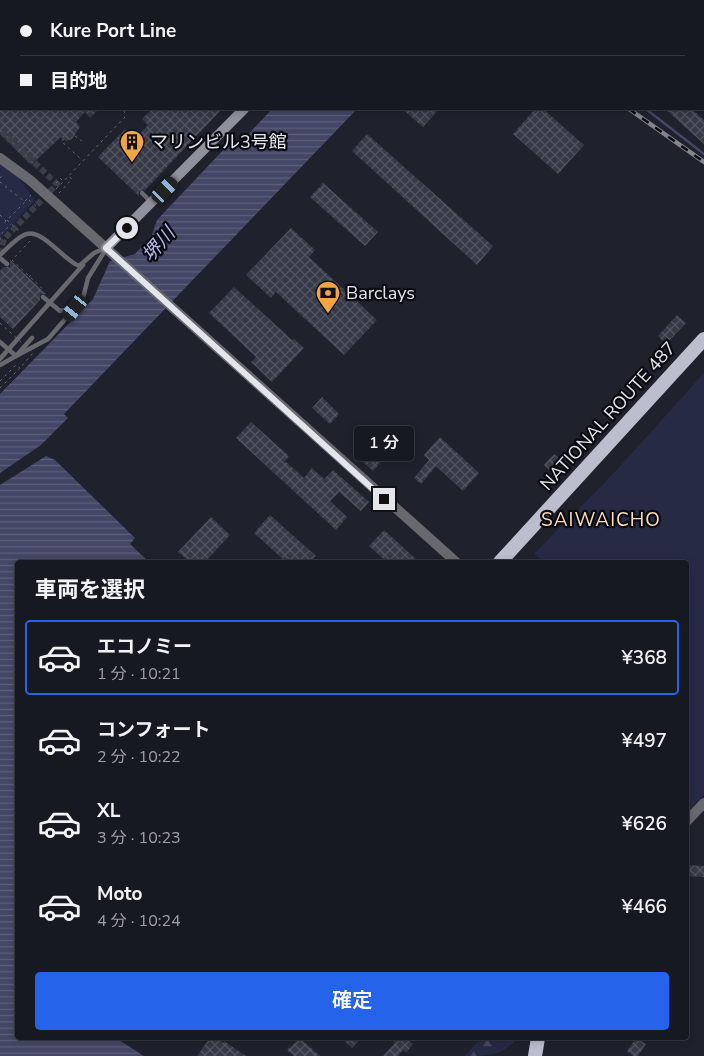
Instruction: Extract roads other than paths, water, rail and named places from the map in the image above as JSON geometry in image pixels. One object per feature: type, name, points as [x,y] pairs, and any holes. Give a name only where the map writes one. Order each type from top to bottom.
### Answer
[{"type":"highway","name":"NATIONAL ROUTE 487","points":[[502,560],[704,339]]},
{"type":"highway","points":[[534,1056],[538,1040]]},
{"type":"main road","points":[[106,248],[152,203],[240,110]]},
{"type":"street","points":[[0,158],[30,180],[454,560]]},
{"type":"street","points":[[689,819],[704,803]]},
{"type":"lane","points":[[142,193],[152,203]]},
{"type":"lane","points":[[7,264],[0,257],[23,235],[35,233],[74,264],[83,265]]},
{"type":"lane","points":[[0,359],[94,253],[106,248]]},
{"type":"lane","points":[[0,365],[48,339],[83,298],[88,278],[106,248]]},
{"type":"lane","points":[[43,298],[60,311]]},
{"type":"lane","points":[[55,313],[75,308]]},
{"type":"lane","points":[[16,356],[32,338]]},
{"type":"lane","points":[[0,342],[16,356]]},
{"type":"water","name":"堺川","points":[[271,110],[356,110],[64,414],[68,418],[41,445],[0,473],[0,394],[93,299],[110,261],[135,254],[152,235],[157,220],[227,146],[230,145],[232,148],[241,142]]},
{"type":"water","points":[[46,456],[55,460],[135,538],[130,544],[147,560],[15,560],[15,1040],[119,1040],[144,1056],[0,1056],[0,485]]},
{"type":"waterway","points":[[647,110],[704,154]]},
{"type":"tunnel","points":[[0,254],[4,239],[57,184],[2,132]]},
{"type":"railway","points":[[630,110],[704,162]]},
{"type":"place","name":"マリンビル3号館","points":[[132,163]]},
{"type":"place","name":"Barclays","points":[[328,314]]},
{"type":"district","name":"SAIWAICHO","points":[[601,519]]}]
